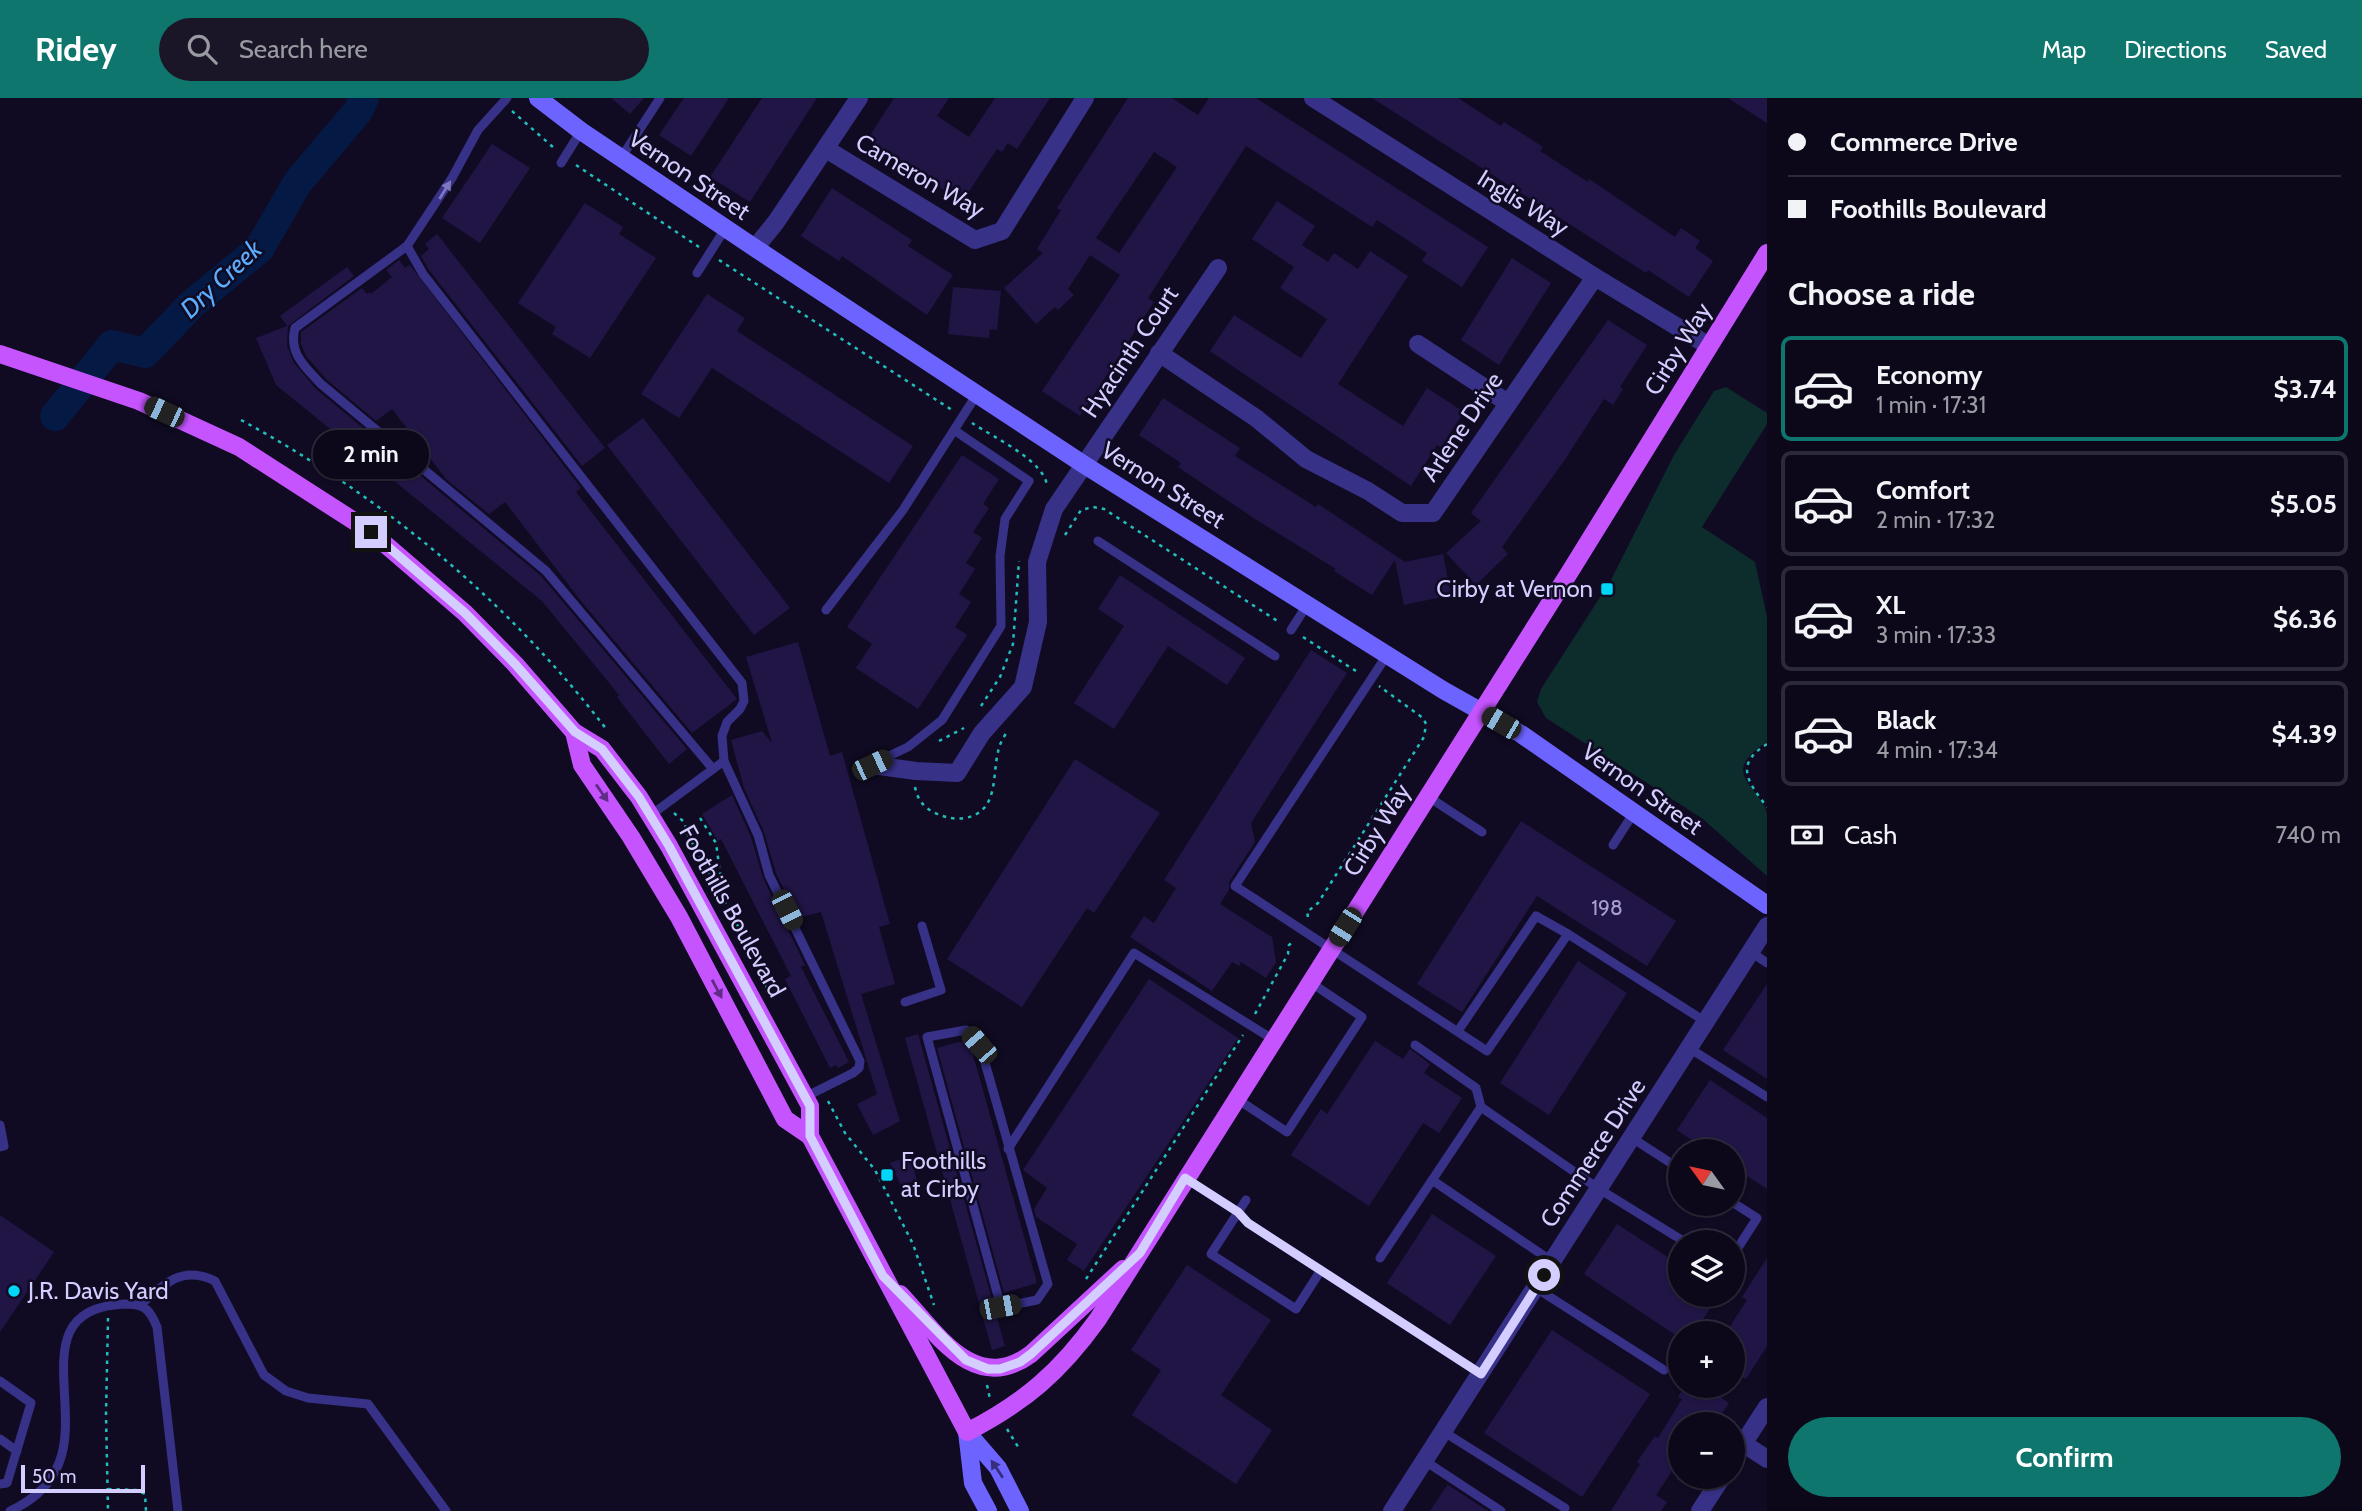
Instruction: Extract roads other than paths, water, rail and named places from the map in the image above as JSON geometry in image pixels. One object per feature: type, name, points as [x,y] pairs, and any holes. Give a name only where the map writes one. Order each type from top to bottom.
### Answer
[{"type":"main road","name":"Vernon Street","points":[[538,98],[581,131],[726,229],[1083,464],[1387,655],[1521,734],[1767,905]]},
{"type":"main road","name":"Cirby Way","points":[[967,1432],[1013,1407],[1065,1363],[1098,1319],[1767,253]]},
{"type":"main road","name":"Foothills Boulevard","points":[[0,354],[139,401],[239,447],[371,532],[419,573],[515,664],[575,732],[602,749],[651,816],[810,1106],[810,1136],[967,1432]]},
{"type":"main road","name":"Foothills Boulevard","points":[[575,732],[582,765],[631,837],[679,917],[785,1119],[810,1136]]},
{"type":"main road","points":[[883,1276],[954,1352],[973,1364],[1000,1369],[1020,1362],[1031,1354],[1140,1253]]},
{"type":"main road","points":[[967,1432],[973,1483],[988,1511]]},
{"type":"main road","points":[[967,1432],[998,1468],[1020,1511]]},
{"type":"street","points":[[755,248],[859,98]]},
{"type":"street","name":"Cameron Way","points":[[826,149],[975,240],[1002,231],[1085,98]]},
{"type":"street","name":"Inglis Way","points":[[1313,98],[1709,346]]},
{"type":"street","name":"Hyacinth Court","points":[[872,765],[957,773],[982,733],[1023,687],[1038,622],[1037,562],[1054,509],[1218,268]]},
{"type":"street","name":"Arlene Drive","points":[[1159,353],[1256,418],[1306,459],[1368,491],[1402,513],[1433,513],[1595,277]]},
{"type":"street","points":[[1418,344],[1508,403]]},
{"type":"street","name":"Commerce Drive","points":[[1392,1511],[1767,926]]},
{"type":"street","points":[[1745,1442],[1767,1407]]},
{"type":"street","points":[[1745,1445],[1767,1459]]},
{"type":"street","points":[[1700,1511],[1714,1489]]},
{"type":"lane","points":[[507,98],[478,130],[453,178],[407,246],[295,328],[293,344],[297,358],[321,384],[546,571],[713,769]]},
{"type":"lane","points":[[621,158],[660,98]]},
{"type":"lane","points":[[561,163],[581,131]]},
{"type":"lane","points":[[697,273],[726,229]]},
{"type":"lane","points":[[407,246],[423,274],[742,683],[744,701],[727,722],[722,736],[724,761],[758,835],[769,874],[860,1061],[859,1068],[853,1073],[805,1097]]},
{"type":"lane","points":[[826,610],[903,510],[977,394]]},
{"type":"lane","points":[[872,765],[908,747],[942,720],[1000,626],[1000,555],[1005,519],[1029,481],[954,430]]},
{"type":"lane","points":[[1098,541],[1275,656]]},
{"type":"lane","points":[[1291,630],[1307,605]]},
{"type":"lane","points":[[1387,655],[1235,886],[1488,1051],[1568,934]]},
{"type":"lane","points":[[651,816],[724,761]]},
{"type":"lane","points":[[1427,796],[1482,832]]},
{"type":"lane","points":[[1613,845],[1633,814]]},
{"type":"lane","points":[[1458,1031],[1536,916],[1706,1022]]},
{"type":"lane","points":[[905,1002],[941,990],[922,926]]},
{"type":"lane","points":[[1751,952],[1767,963]]},
{"type":"lane","points":[[1008,1149],[979,1045],[966,1030],[927,1037],[1000,1307],[1037,1300],[1048,1284],[1008,1149],[1134,953],[1274,1040]]},
{"type":"lane","points":[[1236,1099],[1287,1132],[1362,1017],[1310,982]]},
{"type":"lane","points":[[1415,1045],[1476,1088],[1481,1107],[1599,1189],[1668,1232]]},
{"type":"lane","points":[[1689,1048],[1767,1097]]},
{"type":"lane","points":[[1380,1258],[1481,1107]]},
{"type":"lane","points":[[0,1125],[4,1146],[0,1147]]},
{"type":"lane","points":[[1632,1138],[1668,1161]]},
{"type":"lane","points":[[1185,1178],[1238,1212],[1248,1223],[1481,1374]]},
{"type":"lane","points":[[1432,1180],[1553,1262]]},
{"type":"lane","points":[[1246,1200],[1211,1254],[1296,1309],[1321,1270]]},
{"type":"lane","points":[[1745,1210],[1757,1218],[1745,1237]]},
{"type":"lane","points":[[10,1511],[38,1494],[59,1464],[65,1445],[64,1361],[68,1336],[77,1319],[85,1312],[108,1305],[141,1304],[178,1275],[202,1275],[215,1281],[264,1375],[286,1391],[308,1398],[368,1404],[446,1511]]},
{"type":"lane","points":[[1536,1288],[1664,1370]]},
{"type":"lane","points":[[141,1304],[150,1311],[157,1327],[177,1511]]},
{"type":"lane","points":[[0,1381],[31,1403],[7,1483],[0,1485]]},
{"type":"lane","points":[[1444,1432],[1565,1508]]},
{"type":"lane","points":[[0,1439],[17,1451]]},
{"type":"lane","points":[[1425,1461],[1501,1511]]},
{"type":"waterway","name":"Dry Creek","points":[[55,416],[112,345],[145,353],[192,304],[259,249],[298,182],[358,111],[364,98]]},
{"type":"place","name":"Cirby at Vernon","points":[[1607,589]]},
{"type":"place","name":"Foothills at Cirby","points":[[887,1175]]},
{"type":"place","name":"J.R. Davis Yard","points":[[14,1291]]}]
